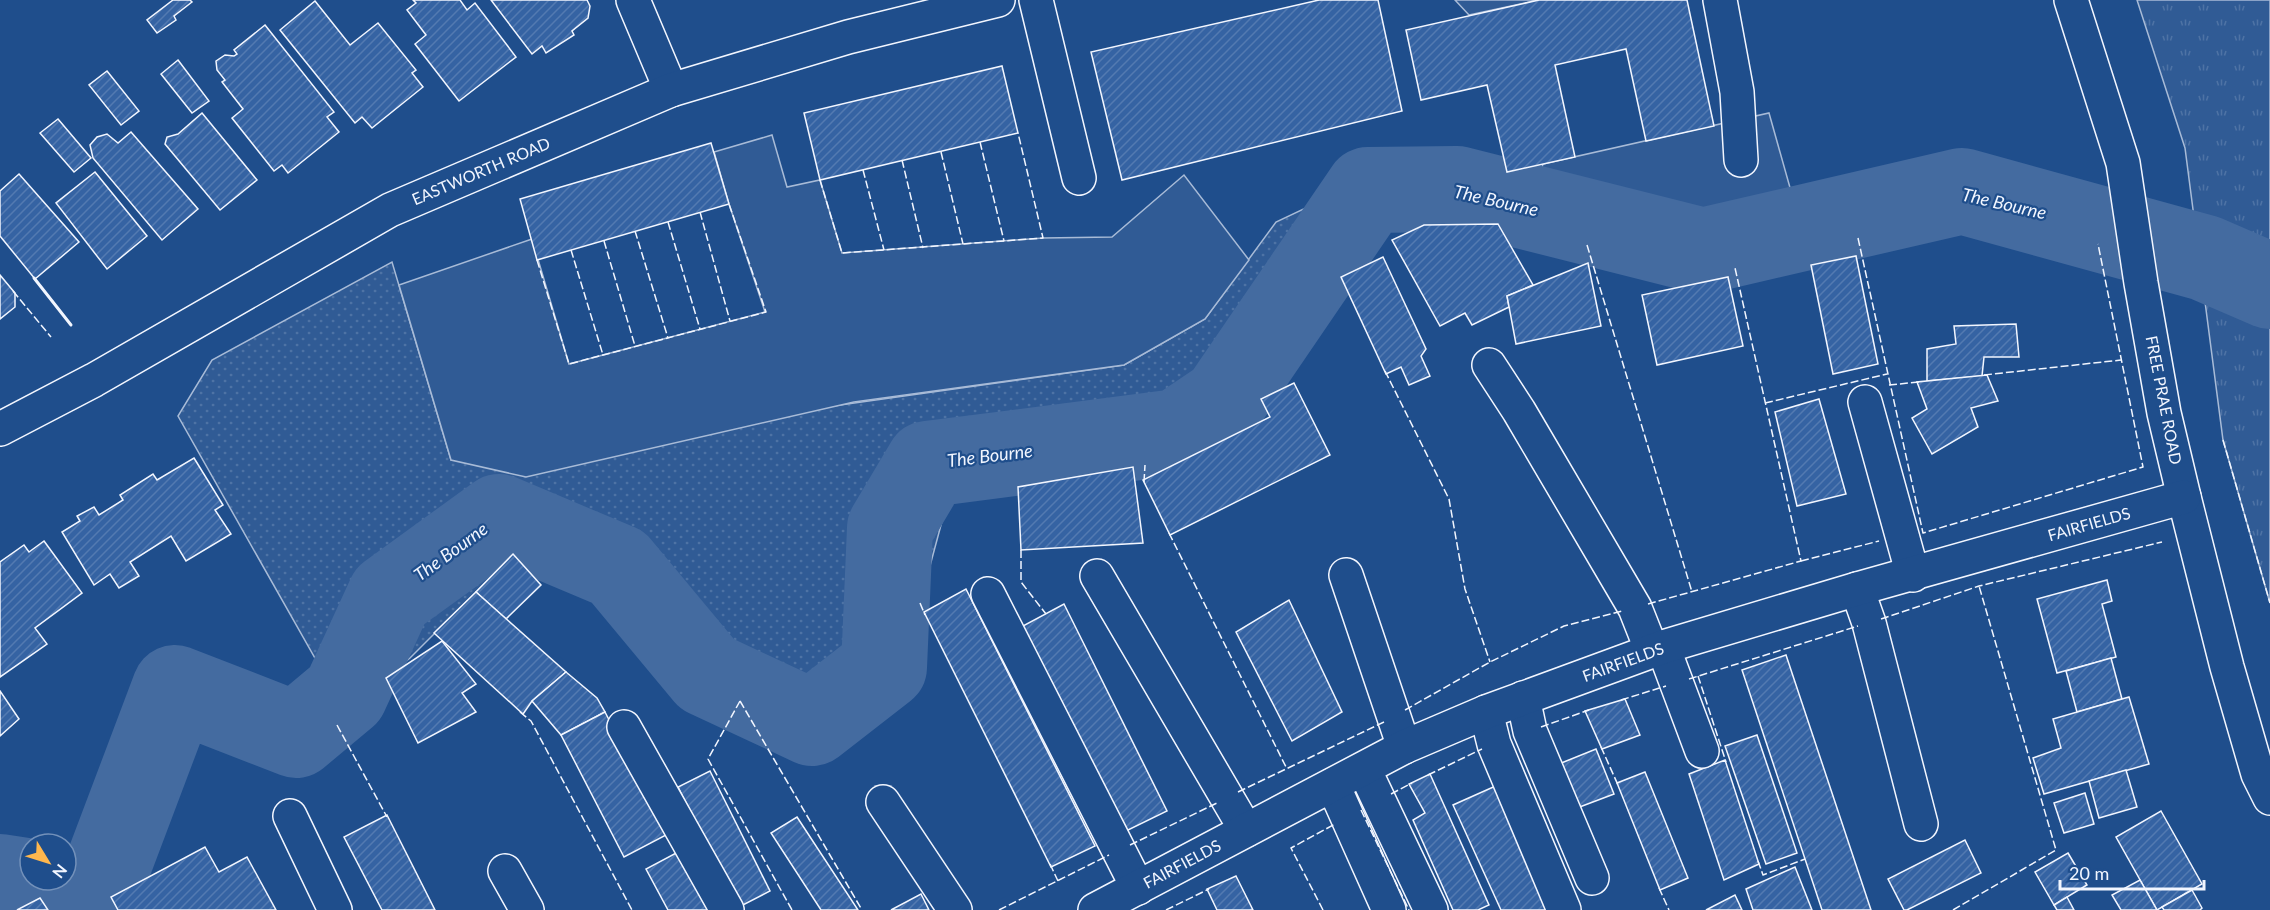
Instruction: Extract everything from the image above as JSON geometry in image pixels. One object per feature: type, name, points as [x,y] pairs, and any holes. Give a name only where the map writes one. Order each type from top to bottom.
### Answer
[{"type":"main road","points":[[633,0],[671,90]]},
{"type":"main road","name":"EASTWORTH ROAD","points":[[0,429],[94,380],[390,210],[671,90],[848,37],[998,0]]},
{"type":"main road","points":[[1036,0],[1079,178]]},
{"type":"main road","points":[[1720,0],[1737,92],[1741,160]]},
{"type":"main road","name":"FREE PRAE ROAD","points":[[2072,0],[2123,163],[2164,413],[2184,497],[2227,668],[2266,780]]},
{"type":"main road","points":[[1489,365],[1519,411],[1658,649],[1702,751]]},
{"type":"main road","points":[[1864,402],[1912,575]]},
{"type":"main road","name":"FAIRFIELDS","points":[[1095,910],[1133,897],[1246,830],[1404,747],[1486,712],[1658,649],[1857,589],[2184,497]]},
{"type":"main road","points":[[1346,575],[1404,747]]},
{"type":"main road","points":[[1097,576],[1246,830]]},
{"type":"main road","points":[[1857,589],[1869,623],[1921,824]]},
{"type":"main road","points":[[988,594],[1133,897]]},
{"type":"main road","points":[[1524,698],[1530,731],[1592,878]]},
{"type":"main road","points":[[1486,712],[1494,744],[1564,910]]},
{"type":"main road","points":[[624,727],[726,910]]},
{"type":"main road","points":[[1364,769],[1431,910]]},
{"type":"main road","points":[[1334,785],[1346,818],[1389,910]]},
{"type":"main road","points":[[884,802],[955,910]]},
{"type":"main road","points":[[290,816],[335,910]]},
{"type":"main road","points":[[505,871],[527,910]]},
{"type":"green space","points":[[2137,0],[2270,0],[2270,603],[2223,440],[2185,148]]},
{"type":"green space","points":[[1407,160],[1371,240],[1190,457],[948,499],[920,603],[878,715],[791,742],[740,701],[681,671],[624,605],[514,554],[410,658],[364,696],[337,725],[283,751],[329,683],[178,416],[212,360],[392,262],[451,460],[1124,365],[1205,319],[1276,222]]},
{"type":"shaded area","points":[[1455,0],[1539,0],[1469,15]]},
{"type":"shaded area","points":[[1769,113],[1796,209],[1694,229],[1534,191],[1543,164]]},
{"type":"shaded area","points":[[772,135],[787,187],[820,180],[842,253],[1043,238],[1112,237],[1184,175],[1249,260],[1205,319],[1124,365],[854,402],[526,477],[451,460],[399,285],[532,239],[569,364],[765,312],[714,152]]},
{"type":"building","points":[[173,0],[192,2],[174,16],[176,20],[157,33],[147,20]]},
{"type":"building","points":[[413,0],[460,0],[467,10],[475,3],[516,57],[459,101],[415,44],[426,35],[407,10],[416,3]]},
{"type":"building","points":[[491,0],[587,0],[590,6],[588,18],[572,31],[574,35],[546,53],[542,46],[532,54]]},
{"type":"building","points":[[1319,0],[1378,0],[1402,111],[1122,180],[1091,52]]},
{"type":"building","points":[[1539,0],[1687,0],[1714,126],[1646,141],[1626,49],[1555,65],[1575,157],[1507,172],[1487,85],[1421,100],[1406,30]]},
{"type":"building","points":[[315,1],[350,45],[378,23],[416,70],[412,73],[423,87],[372,128],[362,117],[355,123],[280,30]]},
{"type":"building","points":[[265,25],[334,112],[327,117],[339,132],[288,173],[282,165],[274,171],[232,118],[243,109],[222,82],[225,80],[217,70],[216,61],[225,55],[237,54],[234,50]]},
{"type":"building","points":[[178,60],[209,101],[192,113],[161,74]]},
{"type":"building","points":[[1002,66],[1018,133],[820,180],[804,113]]},
{"type":"building","points":[[107,71],[139,111],[121,125],[89,85]]},
{"type":"building","points":[[202,113],[257,180],[220,210],[165,144],[167,137],[178,134]]},
{"type":"building","points":[[58,119],[91,158],[74,172],[40,133]]},
{"type":"building","points":[[131,132],[198,209],[162,240],[93,158],[90,145],[97,137],[107,134],[118,143]]},
{"type":"building","points":[[711,143],[729,204],[537,260],[520,199]]},
{"type":"building","points":[[95,172],[147,236],[107,269],[56,203]]},
{"type":"building","points":[[19,174],[79,242],[35,279],[0,236],[0,191]]},
{"type":"building","points":[[1498,224],[1533,285],[1507,296],[1509,307],[1472,325],[1465,313],[1440,326],[1392,240],[1424,225]]},
{"type":"building","points":[[1856,256],[1878,364],[1833,374],[1811,265]]},
{"type":"building","points":[[1383,257],[1426,349],[1421,356],[1430,376],[1409,385],[1401,367],[1386,374],[1341,277]]},
{"type":"building","points":[[1588,263],[1601,326],[1516,344],[1507,296]]},
{"type":"building","points":[[0,275],[15,293],[15,307],[0,319]]},
{"type":"building","points":[[1728,277],[1743,346],[1657,365],[1642,295]]},
{"type":"building","points":[[2016,324],[2019,357],[1984,357],[1982,376],[1927,381],[1927,349],[1956,344],[1954,326]]},
{"type":"building","points":[[1987,375],[1998,401],[1971,408],[1978,427],[1932,454],[1912,418],[1927,409],[1917,382]]},
{"type":"building","points":[[1294,383],[1330,455],[1170,535],[1143,480],[1270,417],[1261,399]]},
{"type":"building","points":[[1819,399],[1846,494],[1797,506],[1775,412]]},
{"type":"building","points":[[194,458],[223,505],[215,510],[231,534],[186,561],[171,536],[130,562],[139,576],[119,588],[110,574],[94,585],[62,532],[80,521],[77,516],[94,507],[99,515],[123,500],[120,495],[153,474],[157,480]]},
{"type":"building","points":[[1133,467],[1143,543],[1021,550],[1018,487]]},
{"type":"building","points":[[44,541],[82,593],[35,628],[47,644],[0,677],[0,562],[24,545],[29,552]]},
{"type":"building","points":[[513,554],[541,585],[506,619],[476,592]]},
{"type":"building","points":[[2107,580],[2112,601],[2102,604],[2116,657],[2057,673],[2037,599]]},
{"type":"building","points":[[966,589],[1095,846],[1051,867],[924,612]]},
{"type":"building","points":[[476,592],[566,672],[532,701],[523,714],[434,633]]},
{"type":"building","points":[[1289,600],[1342,712],[1292,741],[1236,632]]},
{"type":"building","points":[[1064,604],[1167,811],[1126,831],[1021,627]]},
{"type":"building","points":[[442,641],[476,684],[462,693],[476,712],[418,743],[386,678]]},
{"type":"building","points":[[1786,655],[1871,910],[1822,910],[1742,670]]},
{"type":"building","points":[[2111,658],[2122,699],[2077,712],[2066,671]]},
{"type":"building","points":[[566,672],[597,698],[605,712],[561,735],[532,701]]},
{"type":"building","points":[[0,691],[19,719],[0,736]]},
{"type":"building","points":[[2129,697],[2149,764],[2044,794],[2033,758],[2061,748],[2053,719]]},
{"type":"building","points":[[1625,699],[1640,735],[1602,749],[1585,711]]},
{"type":"building","points":[[605,712],[668,834],[624,857],[561,735]]},
{"type":"building","points":[[1757,735],[1797,853],[1766,864],[1725,746]]},
{"type":"building","points":[[1596,749],[1614,794],[1577,808],[1559,764]]},
{"type":"building","points":[[1725,760],[1759,864],[1724,880],[1689,774]]},
{"type":"building","points":[[2126,770],[2137,807],[2099,818],[2089,781]]},
{"type":"building","points":[[710,771],[770,891],[739,907],[678,787]]},
{"type":"building","points":[[1645,772],[1688,878],[1660,890],[1617,783]]},
{"type":"building","points":[[1430,774],[1489,905],[1478,910],[1453,910],[1413,820],[1425,813],[1409,784]]},
{"type":"building","points":[[1500,784],[1555,910],[1501,910],[1453,805]]},
{"type":"building","points":[[2085,793],[2094,824],[2064,833],[2054,803]]},
{"type":"building","points":[[2161,811],[2202,884],[2157,910],[2116,837]]},
{"type":"building","points":[[387,815],[435,910],[382,910],[344,837]]},
{"type":"building","points":[[797,817],[858,910],[821,910],[771,833]]},
{"type":"building","points":[[1965,840],[1981,873],[1904,910],[1888,879]]},
{"type":"building","points":[[205,847],[219,872],[247,857],[276,910],[118,910],[111,897]]},
{"type":"building","points":[[678,852],[709,910],[668,910],[646,869]]},
{"type":"building","points":[[2068,853],[2087,885],[2054,905],[2035,872]]},
{"type":"building","points":[[1795,867],[1812,910],[1753,910],[1746,889]]},
{"type":"building","points":[[1236,876],[1253,910],[1217,910],[1207,889]]},
{"type":"building","points":[[2140,880],[2157,910],[2121,910],[2112,895]]},
{"type":"building","points":[[2192,890],[2202,908],[2200,910],[2164,910],[2162,907]]},
{"type":"building","points":[[921,894],[929,910],[891,910]]},
{"type":"building","points":[[1735,895],[1742,910],[1706,910]]},
{"type":"building","points":[[2067,897],[2074,910],[2057,910],[2054,905]]},
{"type":"building","points":[[40,898],[48,910],[17,910]]},
{"type":"waterway","name":"The Bourne","points":[[0,877],[98,892],[175,688],[296,735],[345,694],[390,596],[499,517],[618,567],[707,674],[812,723],[884,667],[890,528],[928,464],[1178,432],[1224,401],[1368,190],[1457,189],[1703,251],[1962,191],[2205,258],[2270,286]]},
{"type":"fence","points":[[820,180],[842,253],[1043,238],[1018,133]]},
{"type":"fence","points":[[980,142],[1004,241]]},
{"type":"fence","points":[[941,152],[963,244]]},
{"type":"fence","points":[[902,160],[923,248]]},
{"type":"fence","points":[[863,170],[884,250]]},
{"type":"fence","points":[[537,260],[569,364],[766,312],[729,204]]},
{"type":"fence","points":[[700,212],[730,321]]},
{"type":"fence","points":[[668,222],[700,329]]},
{"type":"fence","points":[[635,231],[668,338]]},
{"type":"fence","points":[[1858,238],[1923,533],[2143,467],[2098,244]]},
{"type":"fence","points":[[604,241],[635,346]]},
{"type":"fence","points":[[1587,245],[1692,592]]},
{"type":"fence","points":[[571,250],[603,355]]},
{"type":"fence","points":[[1648,604],[1801,561],[1735,268]]},
{"type":"fence","points":[[13,291],[51,337]]},
{"type":"fence","points":[[1984,375],[2121,360]]},
{"type":"fence","points":[[1385,371],[1449,499],[1465,589],[1490,662]]},
{"type":"fence","points":[[1765,403],[1887,374]]},
{"type":"fence","points":[[1889,385],[1919,382]]},
{"type":"fence","points":[[2223,440],[2270,603]]},
{"type":"fence","points":[[1144,482],[1145,465]]},
{"type":"fence","points":[[1169,533],[1287,769]]},
{"type":"fence","points":[[1801,561],[1879,541]]},
{"type":"fence","points":[[1881,619],[1979,586],[2162,542]]},
{"type":"fence","points":[[1021,550],[1021,582],[1046,614]]},
{"type":"fence","points":[[1953,910],[2056,850],[1979,586]]},
{"type":"fence","points":[[920,603],[925,615]]},
{"type":"fence","points":[[1405,710],[1490,662],[1564,626],[1622,611]]},
{"type":"fence","points":[[1689,679],[1858,626]]},
{"type":"fence","points":[[1698,676],[1726,762]]},
{"type":"fence","points":[[1621,700],[1666,686]]},
{"type":"fence","points":[[740,701],[862,910]]},
{"type":"fence","points":[[740,701],[708,759],[792,910]]},
{"type":"fence","points":[[1541,727],[1589,710]]},
{"type":"fence","points":[[520,712],[531,721],[632,910]]},
{"type":"fence","points":[[1238,792],[1384,722]]},
{"type":"fence","points":[[337,725],[387,817]]},
{"type":"fence","points":[[1601,747],[1618,785]]},
{"type":"fence","points":[[1428,775],[1482,749]]},
{"type":"fence","points":[[1391,794],[1412,783]]},
{"type":"fence","points":[[1130,845],[1217,803]]},
{"type":"fence","points":[[1361,810],[1409,910]]},
{"type":"fence","points":[[1323,910],[1291,848],[1335,824]]},
{"type":"fence","points":[[999,910],[1109,855]]},
{"type":"fence","points":[[1758,861],[1763,875],[1805,859]]},
{"type":"fence","points":[[1050,864],[1058,881]]},
{"type":"fence","points":[[1659,888],[1669,910]]},
{"type":"fence","points":[[1166,910],[1209,889]]},
{"type":"wall","points":[[34,278],[71,325]]}]
